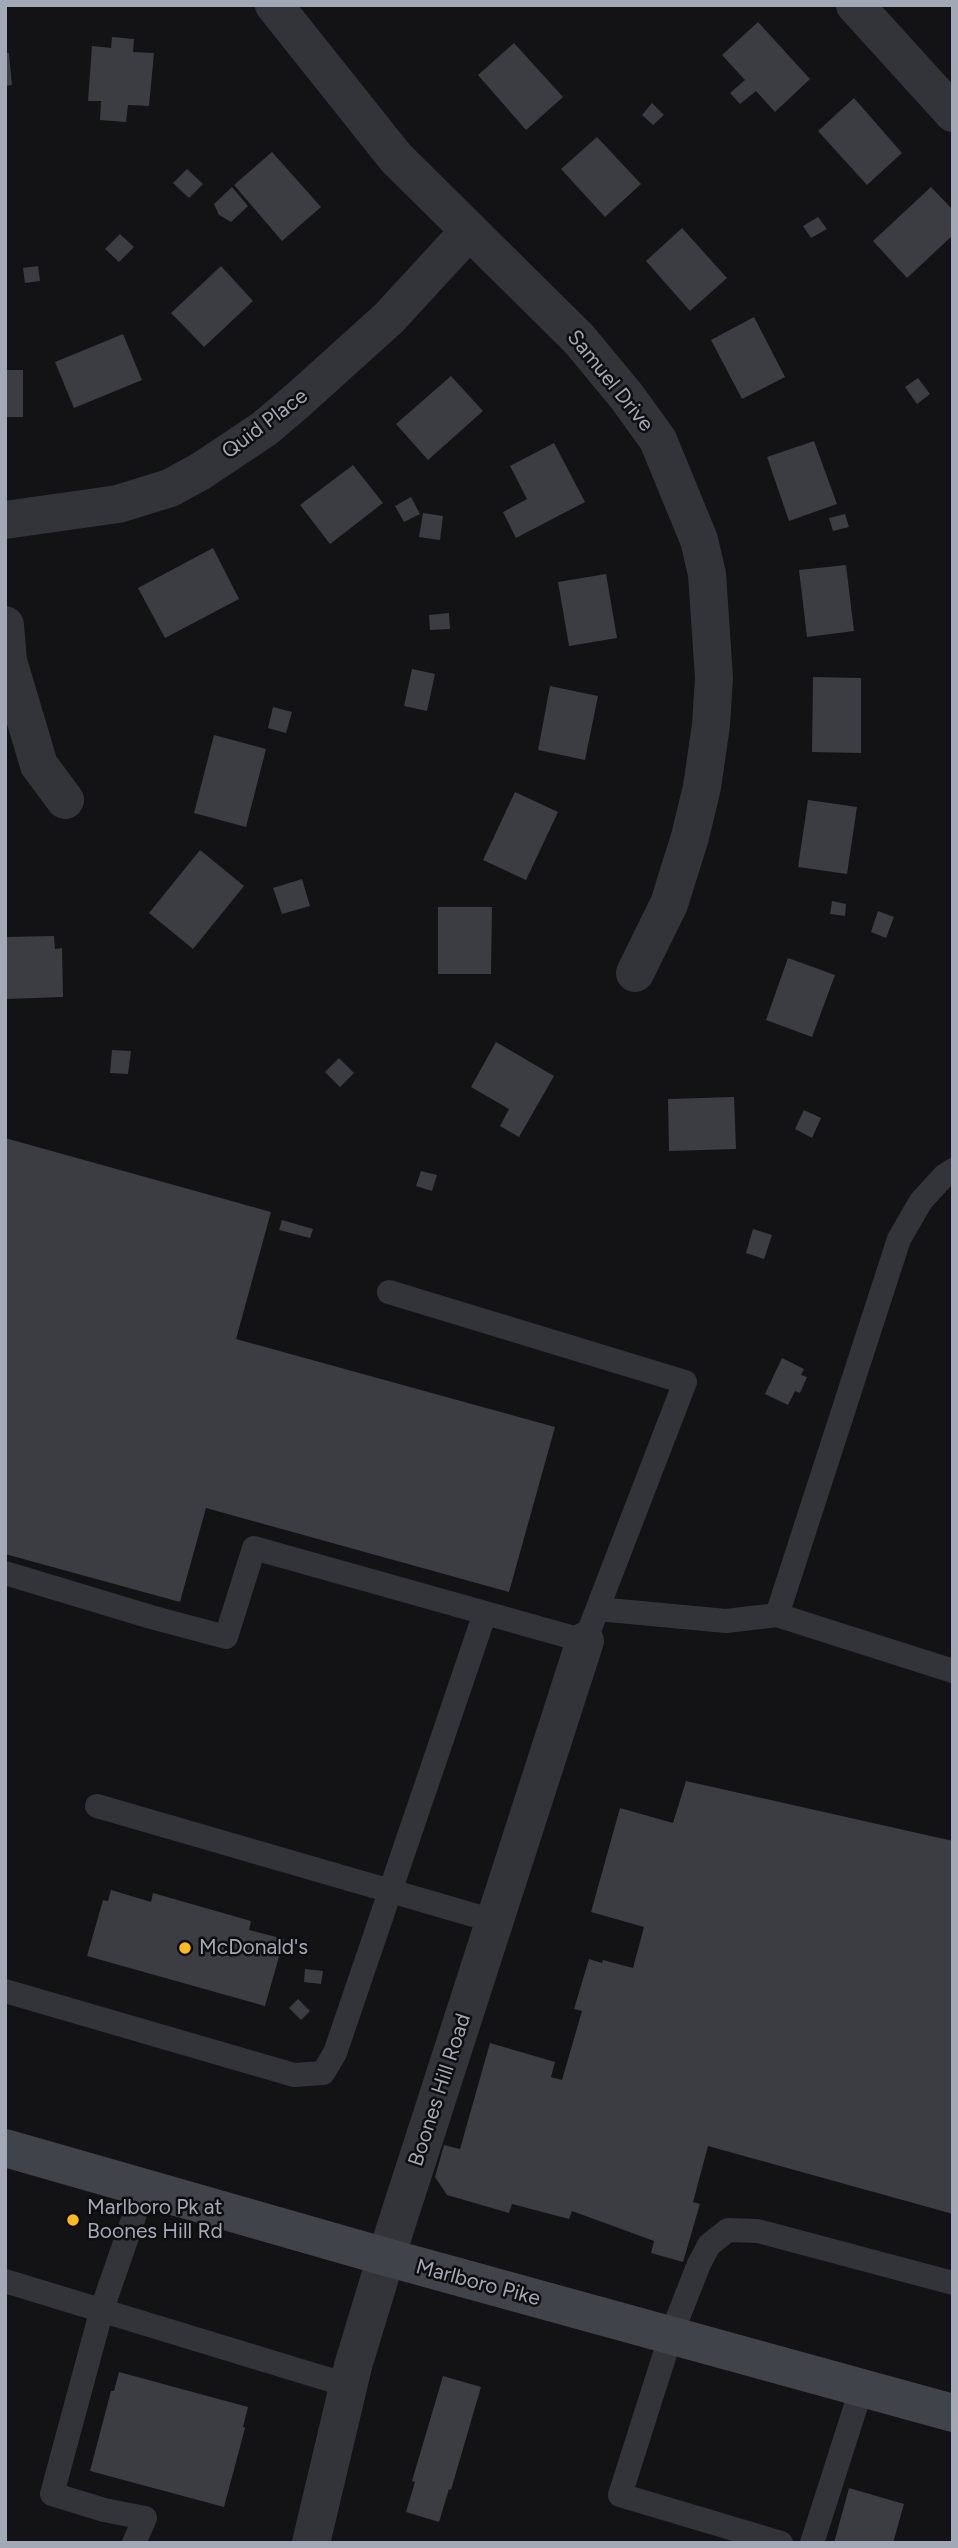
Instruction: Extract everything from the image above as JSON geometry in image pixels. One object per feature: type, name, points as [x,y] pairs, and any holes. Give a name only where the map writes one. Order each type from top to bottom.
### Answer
[{"type":"main road","name":"Marlboro Pike","points":[[5,2148],[386,2258],[953,2413]]},
{"type":"street","name":"Samuel Drive","points":[[274,5],[396,158],[579,339],[628,397],[658,440],[699,540],[707,574],[714,678],[711,725],[702,788],[669,904],[635,973]]},
{"type":"street","points":[[855,5],[953,113]]},
{"type":"street","name":"Quid Place","points":[[5,520],[118,504],[170,488],[201,471],[264,429],[297,401],[389,318],[469,230]]},
{"type":"street","points":[[5,625],[8,661],[39,765],[65,800]]},
{"type":"street","name":"Boones Hill Road","points":[[311,2543],[353,2366],[591,1625]]},
{"type":"lane","points":[[777,1615],[899,1239],[921,1201],[953,1170]]},
{"type":"lane","points":[[389,1292],[685,1382],[591,1625]]},
{"type":"lane","points":[[5,1573],[226,1637],[254,1548],[485,1613],[591,1625],[726,1621],[777,1615],[953,1671]]},
{"type":"lane","points":[[5,1991],[294,2075],[323,2073],[335,2053],[485,1613]]},
{"type":"lane","points":[[97,1806],[494,1921]]},
{"type":"lane","points":[[135,2543],[145,2518],[103,2510],[52,2494],[103,2309],[144,2188]]},
{"type":"lane","points":[[780,2543],[620,2495],[671,2335],[709,2245],[728,2230],[758,2231],[953,2283]]},
{"type":"lane","points":[[5,2281],[350,2386]]},
{"type":"lane","points":[[812,2543],[861,2390]]},
{"type":"building","points":[[758,22],[810,79],[775,112],[756,91],[740,104],[730,93],[745,80],[722,55]]},
{"type":"building","points":[[112,37],[134,39],[133,52],[154,53],[149,106],[128,105],[126,122],[100,120],[101,101],[88,101],[92,46],[111,48]]},
{"type":"building","points":[[514,43],[563,97],[526,130],[478,75]]},
{"type":"building","points":[[5,53],[9,53],[12,85],[5,86]]},
{"type":"building","points":[[854,98],[902,153],[867,185],[818,131]]},
{"type":"building","points":[[652,103],[664,115],[653,125],[642,115]]},
{"type":"building","points":[[597,137],[641,184],[605,217],[561,169]]},
{"type":"building","points":[[272,152],[321,207],[282,241],[234,185]]},
{"type":"building","points":[[187,169],[203,184],[189,198],[173,183]]},
{"type":"building","points":[[232,187],[248,206],[231,222],[219,215],[214,204]]},
{"type":"building","points":[[931,187],[953,210],[953,235],[907,278],[873,241]]},
{"type":"building","points":[[818,217],[827,229],[811,238],[803,226]]},
{"type":"building","points":[[682,228],[727,278],[690,311],[646,261]]},
{"type":"building","points":[[120,234],[134,247],[119,262],[105,249]]},
{"type":"building","points":[[38,266],[40,281],[25,283],[23,268]]},
{"type":"building","points":[[221,266],[253,301],[204,347],[171,313]]},
{"type":"building","points":[[754,317],[785,377],[742,399],[711,340]]},
{"type":"building","points":[[123,334],[142,380],[74,408],[55,362]]},
{"type":"building","points":[[5,370],[23,370],[23,417],[5,417]]},
{"type":"building","points":[[451,376],[483,411],[428,460],[396,424]]},
{"type":"building","points":[[918,378],[930,394],[917,404],[905,387]]},
{"type":"building","points":[[814,441],[837,504],[789,521],[767,457]]},
{"type":"building","points":[[554,443],[585,502],[516,538],[503,512],[527,499],[510,466]]},
{"type":"building","points":[[353,465],[383,503],[330,544],[300,505]]},
{"type":"building","points":[[411,497],[420,514],[404,522],[395,506]]},
{"type":"building","points":[[423,513],[443,516],[440,540],[419,537]]},
{"type":"building","points":[[845,514],[849,527],[833,531],[829,518]]},
{"type":"building","points":[[213,548],[239,599],[165,638],[138,588]]},
{"type":"building","points":[[846,565],[854,631],[807,637],[799,570]]},
{"type":"building","points":[[606,574],[617,638],[569,646],[558,582]]},
{"type":"building","points":[[449,613],[450,629],[430,630],[429,615]]},
{"type":"building","points":[[412,669],[435,674],[427,711],[404,706]]},
{"type":"building","points":[[813,677],[861,678],[861,753],[812,752]]},
{"type":"building","points":[[550,686],[598,696],[585,760],[538,750]]},
{"type":"building","points":[[273,707],[292,712],[286,733],[268,728]]},
{"type":"building","points":[[214,735],[266,749],[246,827],[194,813]]},
{"type":"building","points":[[515,792],[558,812],[526,880],[483,860]]},
{"type":"building","points":[[808,800],[857,807],[847,874],[798,867]]},
{"type":"building","points":[[200,850],[244,886],[193,949],[149,913]]},
{"type":"building","points":[[302,879],[310,906],[282,914],[273,888]]},
{"type":"building","points":[[832,901],[846,904],[845,916],[830,914]]},
{"type":"building","points":[[438,907],[492,907],[491,974],[438,974]]},
{"type":"building","points":[[878,911],[894,917],[886,938],[871,932]]},
{"type":"building","points":[[54,936],[55,949],[62,948],[63,997],[7,999],[5,937]]},
{"type":"building","points":[[788,958],[835,975],[812,1037],[766,1020]]},
{"type":"building","points":[[496,1042],[554,1076],[519,1137],[500,1126],[509,1109],[471,1087]]},
{"type":"building","points":[[112,1050],[131,1051],[128,1074],[110,1073]]},
{"type":"building","points":[[339,1058],[354,1073],[340,1087],[325,1072]]},
{"type":"building","points":[[734,1097],[736,1149],[669,1151],[668,1099]]},
{"type":"building","points":[[804,1110],[821,1118],[812,1138],[795,1129]]},
{"type":"building","points":[[5,1138],[271,1212],[236,1339],[555,1427],[509,1592],[206,1508],[180,1602],[5,1554]]},
{"type":"building","points":[[421,1171],[437,1175],[432,1191],[416,1186]]},
{"type":"building","points":[[282,1220],[313,1229],[310,1238],[279,1230]]},
{"type":"building","points":[[753,1229],[772,1235],[764,1259],[746,1253]]},
{"type":"building","points":[[782,1358],[804,1369],[801,1375],[807,1377],[800,1393],[795,1391],[788,1405],[765,1394]]},
{"type":"building","points":[[686,1781],[953,1841],[953,2214],[708,2146],[693,2202],[700,2204],[683,2262],[651,2253],[654,2241],[572,2211],[569,2219],[512,2204],[509,2213],[447,2195],[435,2177],[444,2145],[460,2149],[490,2043],[555,2062],[551,2077],[562,2080],[582,2011],[574,2009],[589,1959],[633,1968],[644,1927],[591,1912],[620,1808],[673,1823]]},
{"type":"building","name":"McDonald's","points":[[111,1890],[151,1902],[153,1893],[251,1921],[249,1930],[284,1939],[265,2006],[87,1956],[103,1900],[108,1901]]},
{"type":"building","points":[[305,1969],[323,1971],[321,1984],[304,1982]]},
{"type":"building","points":[[298,1999],[310,2011],[301,2020],[289,2008]]},
{"type":"building","points":[[119,2372],[248,2407],[224,2507],[90,2471],[111,2391],[114,2391]]},
{"type":"building","points":[[443,2376],[481,2387],[439,2522],[406,2512],[415,2482],[412,2481]]},
{"type":"building","points":[[849,2488],[904,2504],[893,2543],[834,2543]]},
{"type":"place","name":"McDonald's","points":[[185,1948]]},
{"type":"place","name":"Marlboro Pk at Boones Hill Rd","points":[[73,2220]]}]
